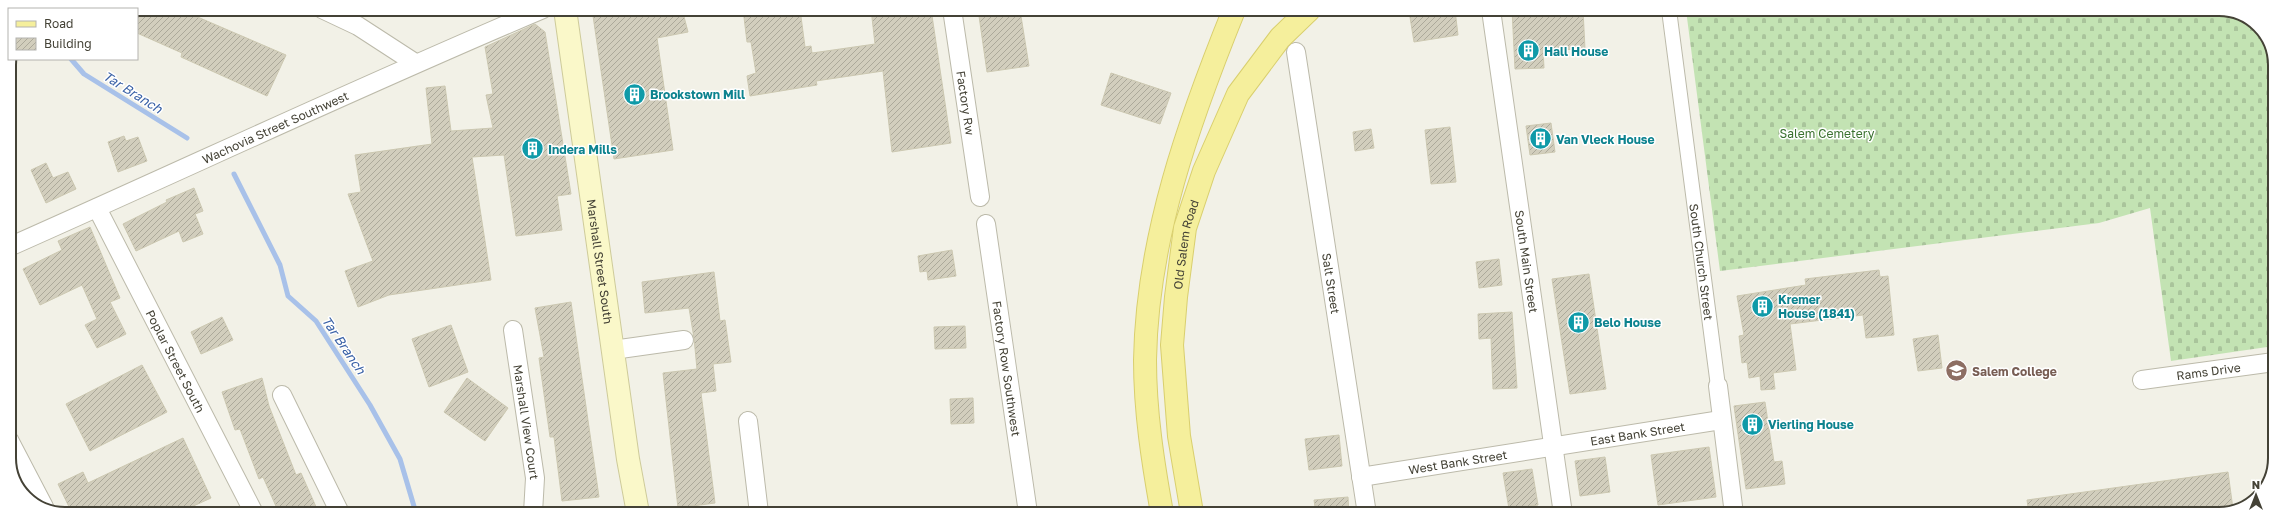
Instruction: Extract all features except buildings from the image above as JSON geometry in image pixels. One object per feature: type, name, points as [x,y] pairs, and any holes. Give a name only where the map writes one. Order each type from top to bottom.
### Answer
[{"type":"main road","name":"Marshall Street South","points":[[567,16],[613,350],[637,507]]},
{"type":"main road","points":[[1161,507],[1149,441],[1145,360],[1149,295],[1174,174],[1201,91],[1232,16]]},
{"type":"main road","name":"Old Salem Road","points":[[1191,507],[1179,436],[1172,345],[1176,297],[1185,228],[1204,170],[1238,94],[1280,38],[1303,16]]},
{"type":"street","points":[[337,16],[358,26],[415,63]]},
{"type":"street","name":"Wachovia Street Southwest","points":[[16,244],[335,101],[415,63],[526,16]]},
{"type":"street","name":"Factory Rw","points":[[953,16],[980,197]]},
{"type":"street","name":"South Main Street","points":[[1492,16],[1562,507]]},
{"type":"street","name":"South Church Street","points":[[1670,16],[1733,507]]},
{"type":"street","name":"Salt Street","points":[[1296,52],[1366,507]]},
{"type":"street","name":"Poplar Street South","points":[[97,208],[251,507]]},
{"type":"street","name":"Factory Row Southwest","points":[[986,224],[1027,507]]},
{"type":"street","name":"Marshall View Court","points":[[513,330],[535,478],[533,507]]},
{"type":"street","points":[[613,350],[684,340]]},
{"type":"street","name":"Rams Drive","points":[[2142,380],[2268,363]]},
{"type":"street","points":[[282,395],[337,507]]},
{"type":"street","name":"East Bank Street","points":[[1554,447],[1721,420]]},
{"type":"street","points":[[748,421],[758,507]]},
{"type":"street","name":"West Bank Street","points":[[1361,477],[1554,447]]},
{"type":"street","points":[[16,453],[40,499]]},
{"type":"green space","name":"Salem Cemetery","points":[[1687,16],[2219,16],[2238,20],[2251,28],[2260,38],[2264,46],[2268,62],[2268,347],[2171,361],[2150,208],[2099,223],[1720,271]]},
{"type":"waterway","name":"Tar Branch","points":[[72,60],[84,74],[187,138]]},
{"type":"waterway","name":"Tar Branch","points":[[234,174],[280,265],[288,296],[316,321],[370,405],[400,459],[414,507]]},
{"type":"place","name":"Hall House","points":[[1529,51]]},
{"type":"place","name":"Brookstown Mill","points":[[635,94]]},
{"type":"place","name":"Van Vleck House","points":[[1541,139]]},
{"type":"place","name":"Indera Mills","points":[[533,149]]},
{"type":"place","name":"Kremer House (1841)","points":[[1762,306]]},
{"type":"place","name":"Belo House","points":[[1578,322]]},
{"type":"place","name":"Salem College","points":[[1957,371]]},
{"type":"place","name":"Vierling House","points":[[1752,424]]}]
